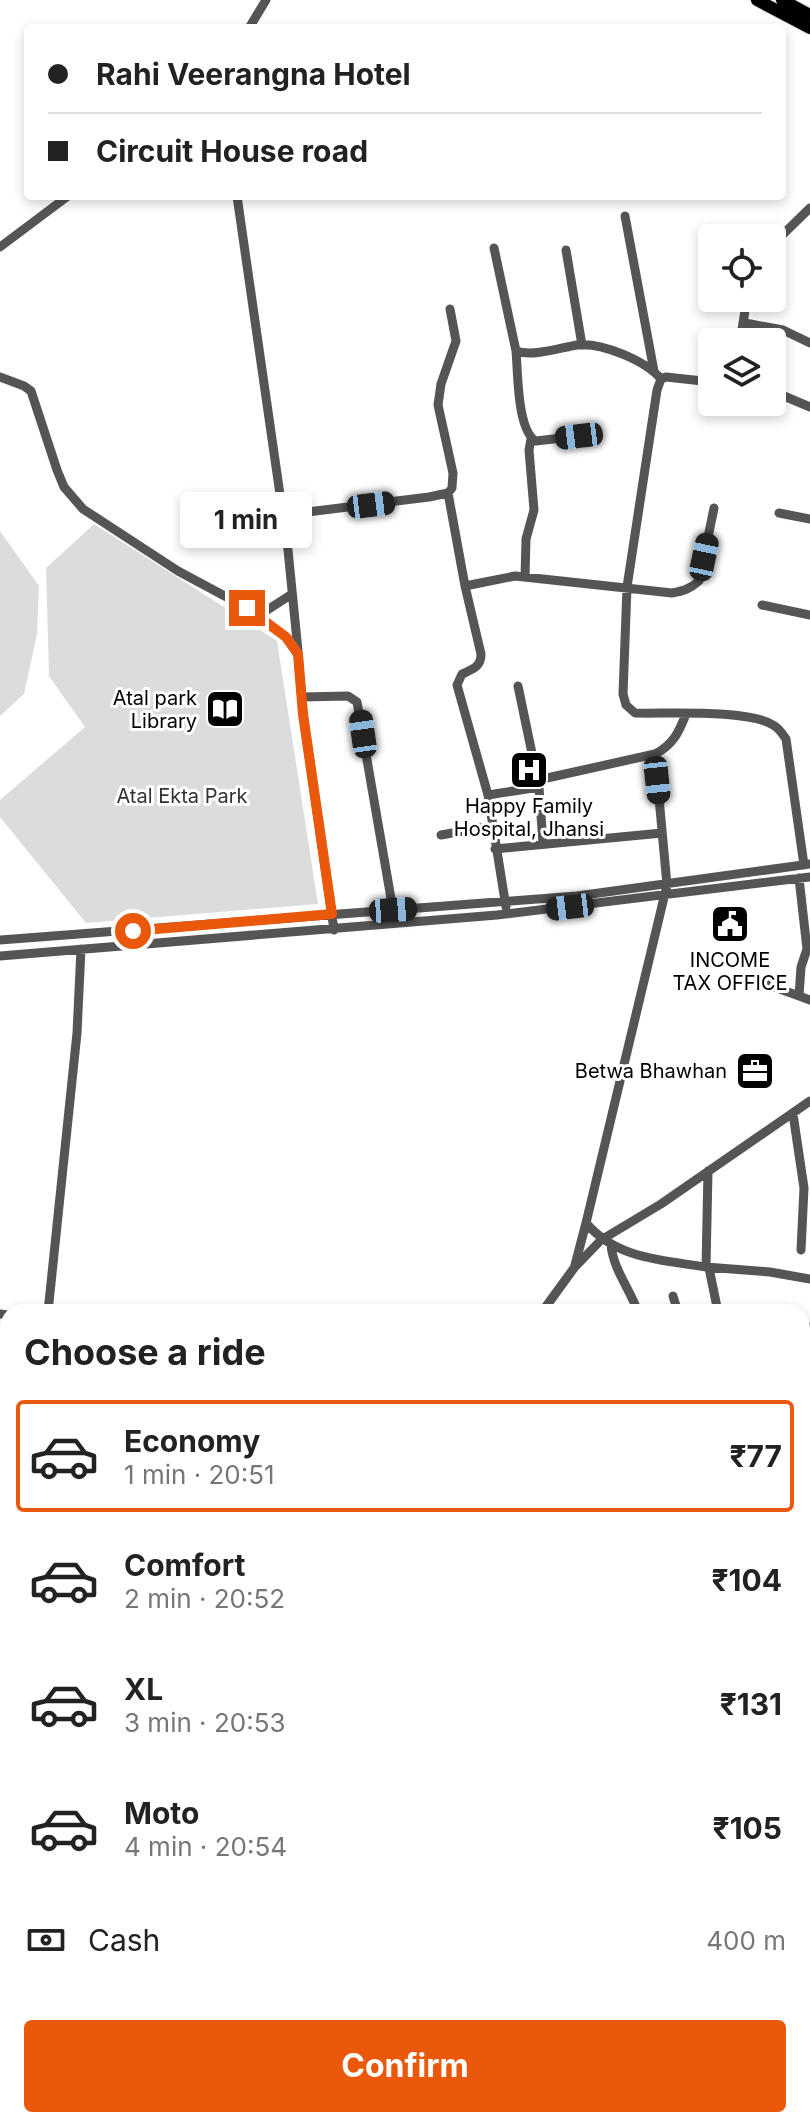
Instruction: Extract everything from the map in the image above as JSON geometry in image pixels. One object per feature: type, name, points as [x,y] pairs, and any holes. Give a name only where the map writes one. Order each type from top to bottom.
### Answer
[{"type":"main road","points":[[757,0],[790,5],[810,15]]},
{"type":"main road","points":[[790,5],[810,28]]},
{"type":"street","points":[[251,24],[266,0]]},
{"type":"street","points":[[0,247],[63,200]]},
{"type":"street","points":[[238,200],[283,515],[302,697],[334,930]]},
{"type":"street","points":[[786,231],[810,208]]},
{"type":"street","points":[[625,216],[658,375],[627,587],[623,694],[626,705],[635,713],[705,713],[765,721],[781,731],[786,739],[807,864],[666,890],[507,914],[1,956],[0,940],[666,890],[810,877]]},
{"type":"street","points":[[494,248],[516,351],[522,414],[531,439],[529,457],[534,506],[526,539],[525,577]]},
{"type":"street","points":[[566,250],[582,345]]},
{"type":"street","points":[[283,515],[448,493],[452,488],[453,473],[438,405],[441,384],[456,341],[450,309]]},
{"type":"street","points":[[744,328],[746,312]]},
{"type":"street","points":[[745,323],[783,330],[810,343]]},
{"type":"street","points":[[516,351],[527,353],[582,345],[600,347],[658,375],[698,380]]},
{"type":"street","points":[[0,377],[31,391],[64,487],[83,509],[178,571],[258,616],[286,637],[298,654]]},
{"type":"street","points":[[786,397],[810,407]]},
{"type":"street","points":[[531,439],[579,436]]},
{"type":"street","points":[[448,493],[481,662],[462,674],[457,685],[488,795],[507,914]]},
{"type":"street","points":[[465,586],[502,577],[525,577],[663,592],[692,588],[699,581],[714,508]]},
{"type":"street","points":[[779,513],[810,519]]},
{"type":"street","points":[[258,616],[292,594]]},
{"type":"street","points":[[762,605],[810,615]]},
{"type":"street","points":[[518,686],[539,783],[543,844]]},
{"type":"street","points":[[302,697],[348,696],[357,702],[393,910]]},
{"type":"street","points":[[488,795],[655,754],[670,744],[686,714]]},
{"type":"street","points":[[574,1268],[666,890],[655,754]]},
{"type":"street","points":[[441,835],[492,826]]},
{"type":"street","points":[[495,849],[662,833]]},
{"type":"street","points":[[799,878],[807,949],[801,967],[799,996]]},
{"type":"street","points":[[49,1304],[77,1033],[81,949]]},
{"type":"street","points":[[769,985],[810,1000]]},
{"type":"street","points":[[548,1304],[574,1268],[601,1240],[810,1101]]},
{"type":"street","points":[[793,1114],[804,1180],[801,1250]]},
{"type":"street","points":[[708,1171],[708,1268],[716,1304]]},
{"type":"street","points":[[586,1223],[601,1240],[636,1256],[708,1268],[770,1272],[810,1279]]},
{"type":"street","points":[[611,1245],[615,1264],[635,1304]]},
{"type":"street","points":[[673,1296],[676,1304]]},
{"type":"green space","name":"Atal Ekta Park","points":[[94,524],[277,641],[318,904],[86,923],[0,817],[0,800],[85,727],[49,676],[46,568]]},
{"type":"green space","points":[[0,531],[39,586],[37,634],[24,694],[0,716]]},
{"type":"place","name":"Atal park Library","points":[[225,709]]},
{"type":"place","name":"Happy Family Hospital, Jhansi","points":[[529,770]]},
{"type":"place","name":"INCOME TAX OFFICE","points":[[730,924]]},
{"type":"place","name":"Betwa Bhawhan","points":[[755,1071]]},
{"type":"route","points":[[133,931],[332,914],[303,714],[298,654],[286,637],[247,608]]}]
